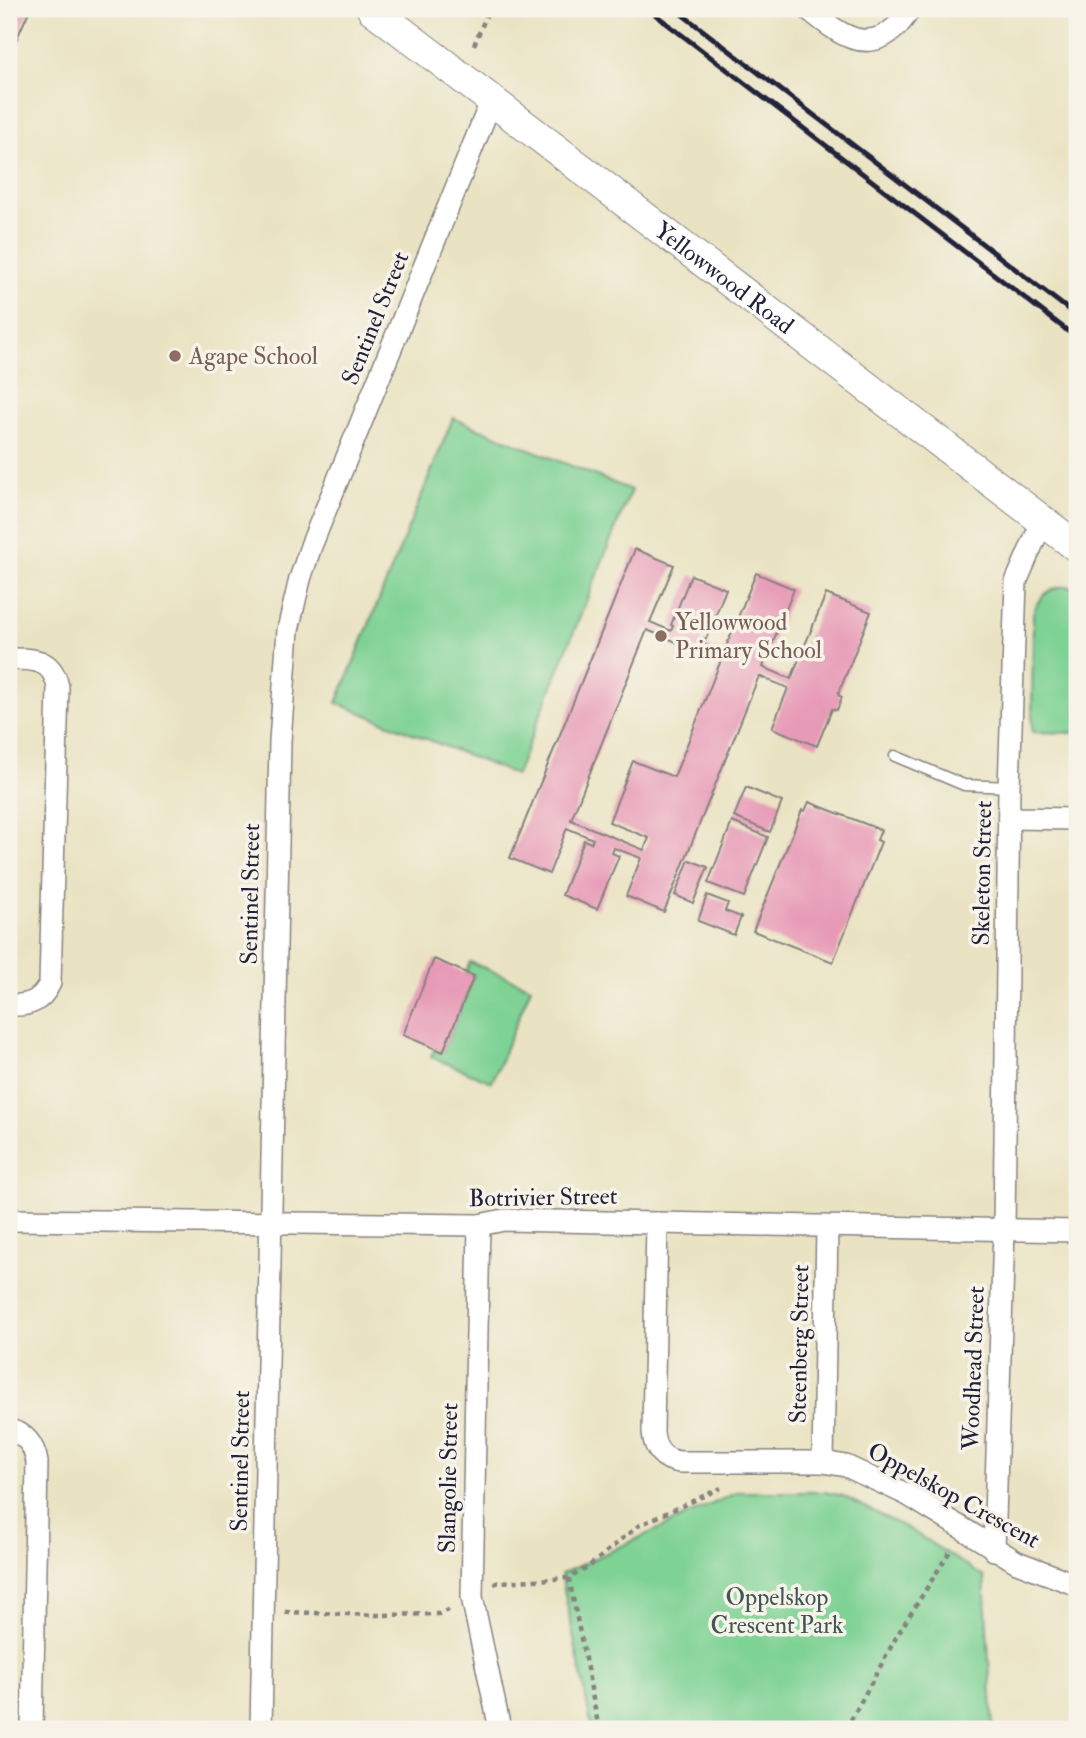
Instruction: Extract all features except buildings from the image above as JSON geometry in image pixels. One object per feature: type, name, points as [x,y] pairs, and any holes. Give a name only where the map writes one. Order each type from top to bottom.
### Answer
[{"type":"street","name":"Yellowwood Road","points":[[372,9],[1077,547]]},
{"type":"street","points":[[808,9],[847,37],[872,41],[896,27],[910,9]]},
{"type":"street","name":"Sentinel Street","points":[[261,1729],[280,741],[288,630],[311,546],[492,99]]},
{"type":"street","name":"Skeleton Street","points":[[1004,1230],[1009,787],[1016,582],[1042,522]]},
{"type":"street","points":[[9,659],[41,662],[56,676],[58,687],[50,983],[47,991],[34,1003],[9,1005]]},
{"type":"street","points":[[1009,818],[1077,819]]},
{"type":"street","name":"Botrivier Street","points":[[9,1220],[479,1225],[504,1220],[1077,1231]]},
{"type":"street","name":"Oppelskop Crescent","points":[[657,1223],[654,1443],[659,1452],[672,1461],[823,1462],[846,1466],[918,1501],[1017,1562],[1077,1585]]},
{"type":"street","name":"Slangolie Street","points":[[479,1225],[472,1597],[500,1729]]},
{"type":"street","name":"Steenberg Street","points":[[823,1462],[827,1227]]},
{"type":"street","name":"Woodhead Street","points":[[994,1550],[1004,1230]]},
{"type":"street","points":[[9,1430],[28,1440],[37,1462],[32,1729]]},
{"type":"lane","points":[[895,756],[964,785],[1009,787]]},
{"type":"path","points":[[474,45],[489,9]]},
{"type":"path","points":[[263,1611],[365,1615],[439,1614],[499,1582],[569,1578],[587,1568],[638,1526],[734,1482],[736,1462]]},
{"type":"path","points":[[846,1729],[898,1634],[965,1531]]},
{"type":"path","points":[[569,1578],[599,1729]]},
{"type":"green space","points":[[453,418],[631,490],[516,775],[337,703]]},
{"type":"green space","points":[[1067,586],[1077,589],[1077,733],[1032,732],[1033,613],[1045,594]]},
{"type":"green space","points":[[470,962],[531,987],[492,1082],[431,1057],[435,1048],[443,1051],[474,976],[466,972]]},
{"type":"green space","name":"Oppelskop Crescent Park","points":[[738,1492],[825,1492],[843,1496],[909,1529],[984,1577],[993,1729],[592,1729],[561,1574]]},
{"type":"railway","points":[[648,9],[1077,338]]},
{"type":"railway","points":[[675,9],[1077,316]]},
{"type":"place","name":"Agape School","points":[[175,356]]},
{"type":"place","name":"Yellowwood Primary School","points":[[661,636]]}]
